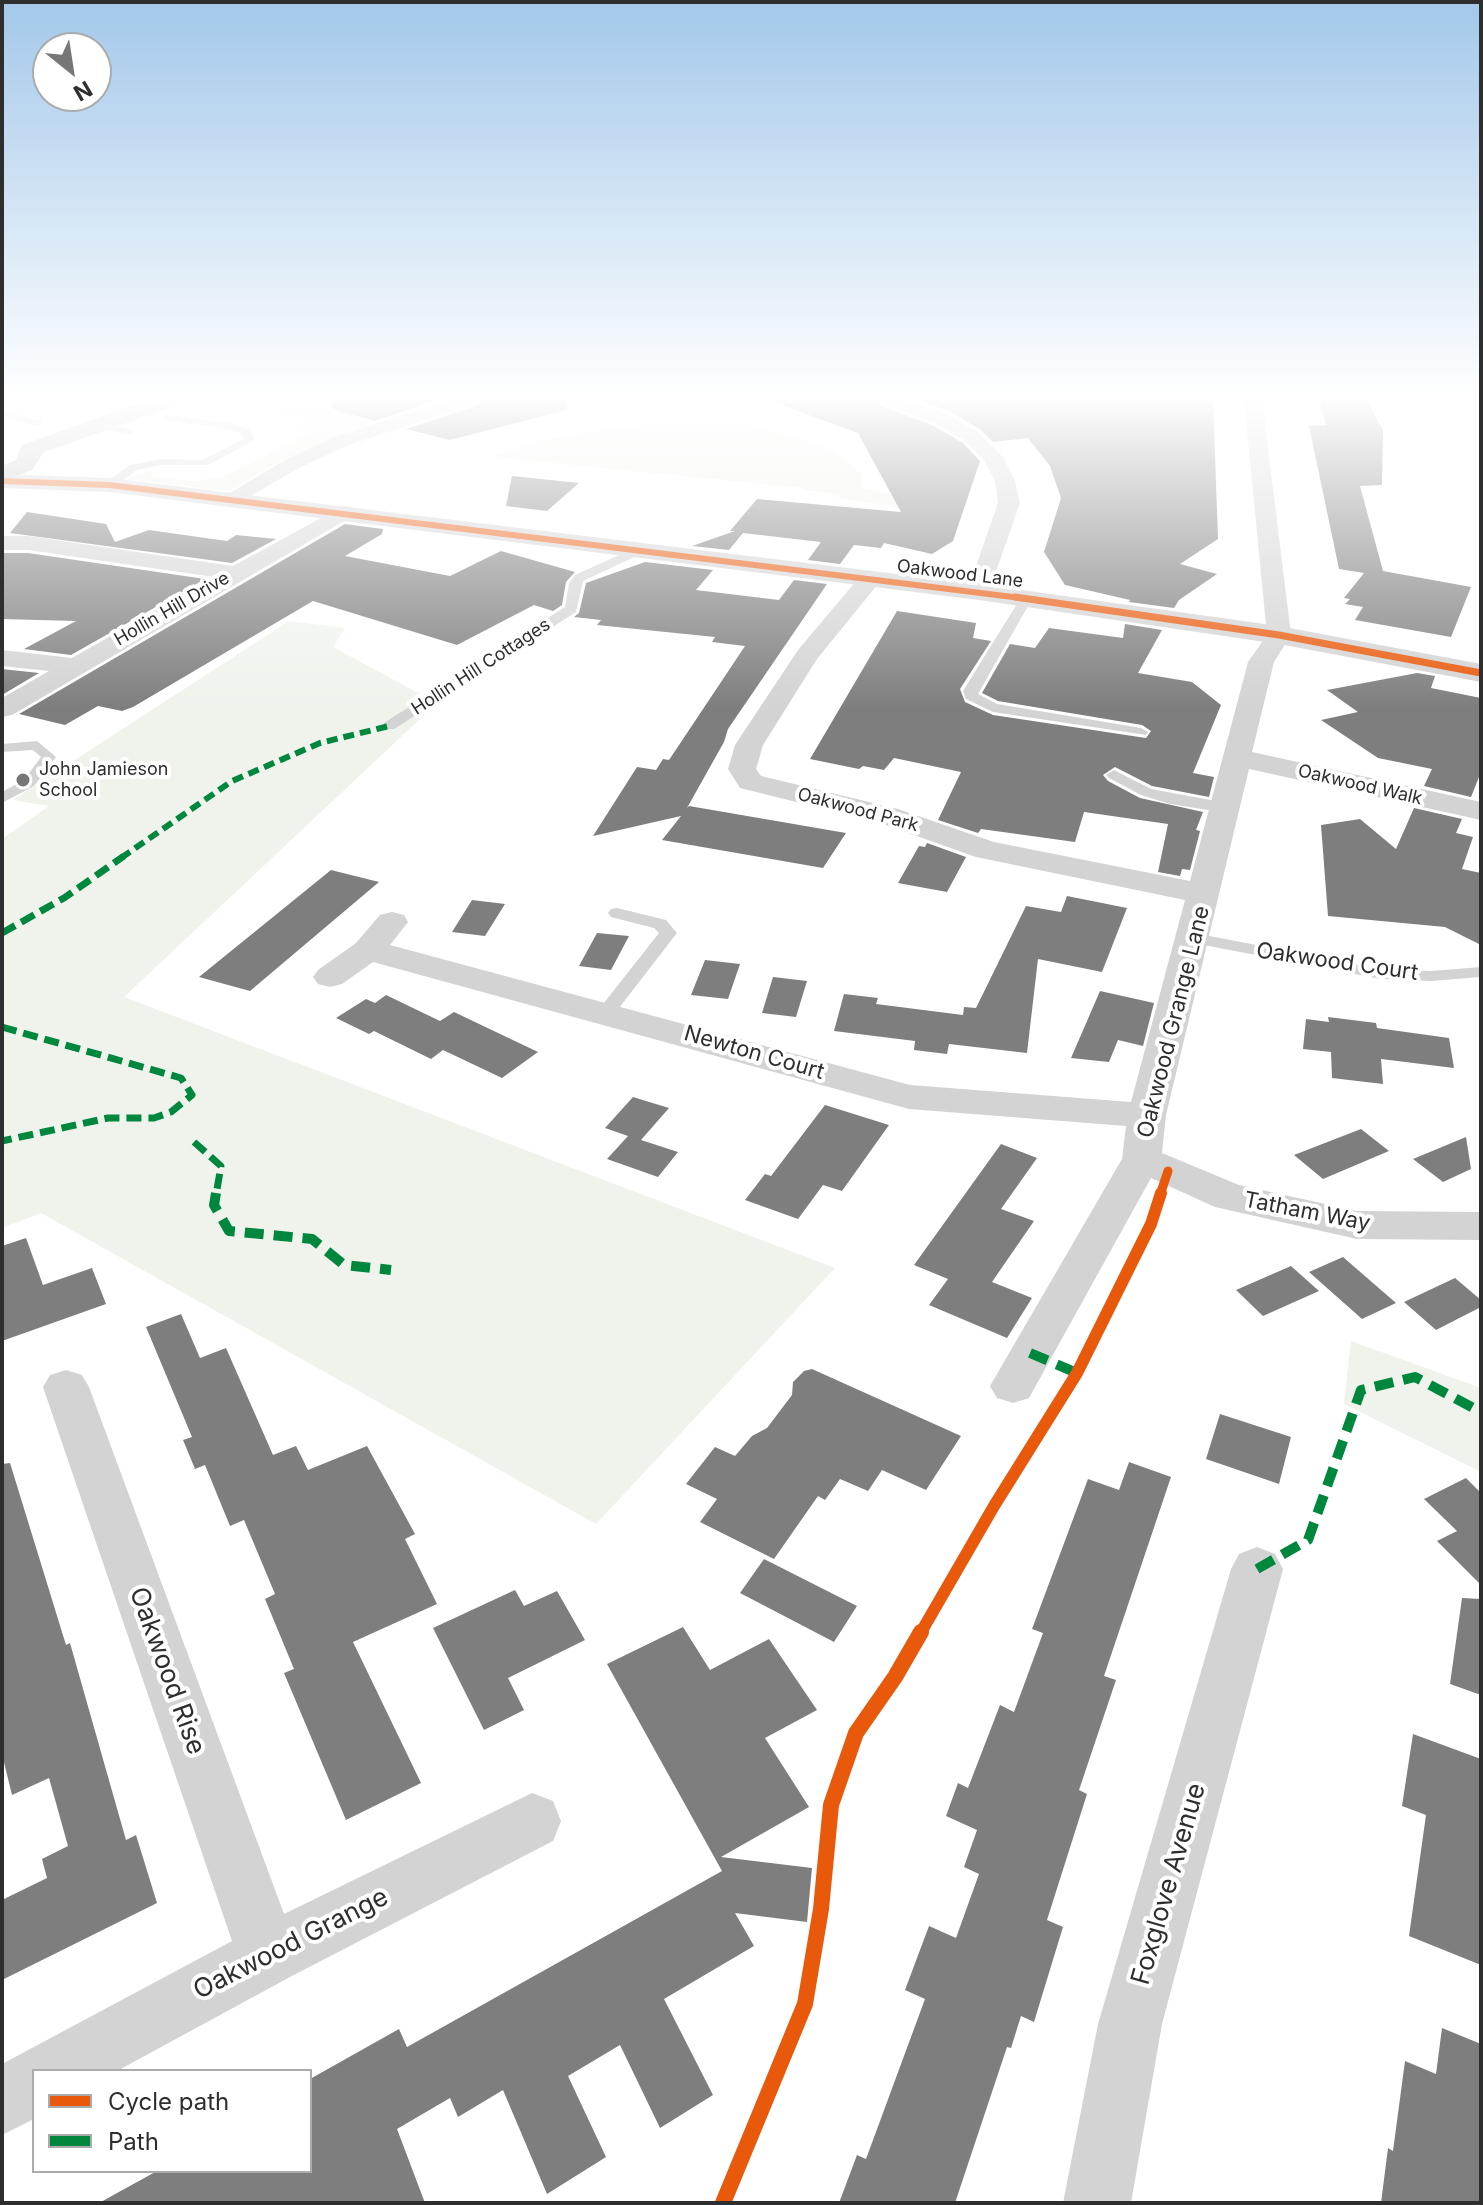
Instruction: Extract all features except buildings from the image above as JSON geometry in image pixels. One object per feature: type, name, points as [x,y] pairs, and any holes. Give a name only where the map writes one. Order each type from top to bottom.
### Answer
[{"type":"street","name":"Oakwood Lane","points":[[256,502],[979,592],[1279,635],[1481,673]]},
{"type":"street","points":[[979,592],[1009,502]]},
{"type":"street","points":[[1264,502],[1279,635]]},
{"type":"street","name":"Hollin Hill Drive","points":[[2,709],[343,512]]},
{"type":"street","points":[[2,543],[28,543],[236,573]]},
{"type":"street","name":"Oakwood Park","points":[[870,579],[807,655],[749,745],[742,769],[750,782],[887,815],[987,850],[1205,894]]},
{"type":"street","name":"Oakwood Grange Lane","points":[[1013,1386],[1142,1159],[1147,1115],[1227,808],[1261,662],[1279,635]]},
{"type":"street","points":[[2,658],[74,666]]},
{"type":"street","name":"Oakwood Walk","points":[[1239,758],[1481,811]]},
{"type":"street","points":[[330,977],[368,950],[392,922]]},
{"type":"street","name":"Newton Court","points":[[368,950],[909,1097],[1147,1115]]},
{"type":"street","name":"Tatham Way","points":[[1142,1159],[1229,1197],[1357,1225],[1481,1226]]},
{"type":"street","name":"Oakwood Rise","points":[[66,1387],[268,1955]]},
{"type":"street","name":"Foxglove Avenue","points":[[1097,2203],[1130,2024],[1257,1569]]},
{"type":"street","name":"Oakwood Grange","points":[[56,2069],[268,1955],[532,1821]]},
{"type":"street","points":[[2,2102],[32,2082]]},
{"type":"lane","name":"Hollin Hill Cottages","points":[[389,726],[571,609],[575,583],[579,578],[639,550]]},
{"type":"lane","points":[[1026,599],[970,691],[971,696],[993,708],[1141,732]]},
{"type":"lane","points":[[2,748],[37,745],[49,757],[29,783],[2,798]]},
{"type":"lane","points":[[1114,775],[1146,792],[1227,808]]},
{"type":"lane","points":[[605,1013],[668,933],[660,924],[617,913]]},
{"type":"lane","name":"Oakwood Court","points":[[1194,938],[1381,974],[1431,976],[1481,972]]},
{"type":"shaded area","points":[[865,502],[902,502],[900,507]]},
{"type":"shaded area","points":[[289,621],[345,628],[333,647],[437,703],[124,997],[835,1268],[596,1524],[41,1213],[2,1228],[2,839],[49,806],[13,800]]},
{"type":"shaded area","points":[[1351,1341],[1481,1388],[1481,1472],[1344,1404]]},
{"type":"marked path","points":[[2,933],[64,898],[232,781],[320,743],[389,726]]},
{"type":"marked path","points":[[2,1027],[181,1078],[192,1095],[171,1112],[154,1118],[108,1118],[2,1141]]},
{"type":"marked path","points":[[194,1142],[221,1166],[214,1205],[229,1231],[312,1239],[344,1265],[391,1270]]},
{"type":"marked path","points":[[1030,1353],[1077,1373]]},
{"type":"marked path","points":[[1257,1569],[1308,1540],[1361,1390],[1415,1377],[1481,1412]]},
{"type":"cycle path","points":[[246,502],[979,592],[1279,635],[1481,673]]},
{"type":"cycle path","points":[[723,2203],[805,2004],[821,1909],[831,1805],[856,1733],[895,1677],[994,1506],[1077,1373],[1151,1224],[1168,1171]]},
{"type":"place","name":"John Jamieson School","points":[[23,780]]}]
